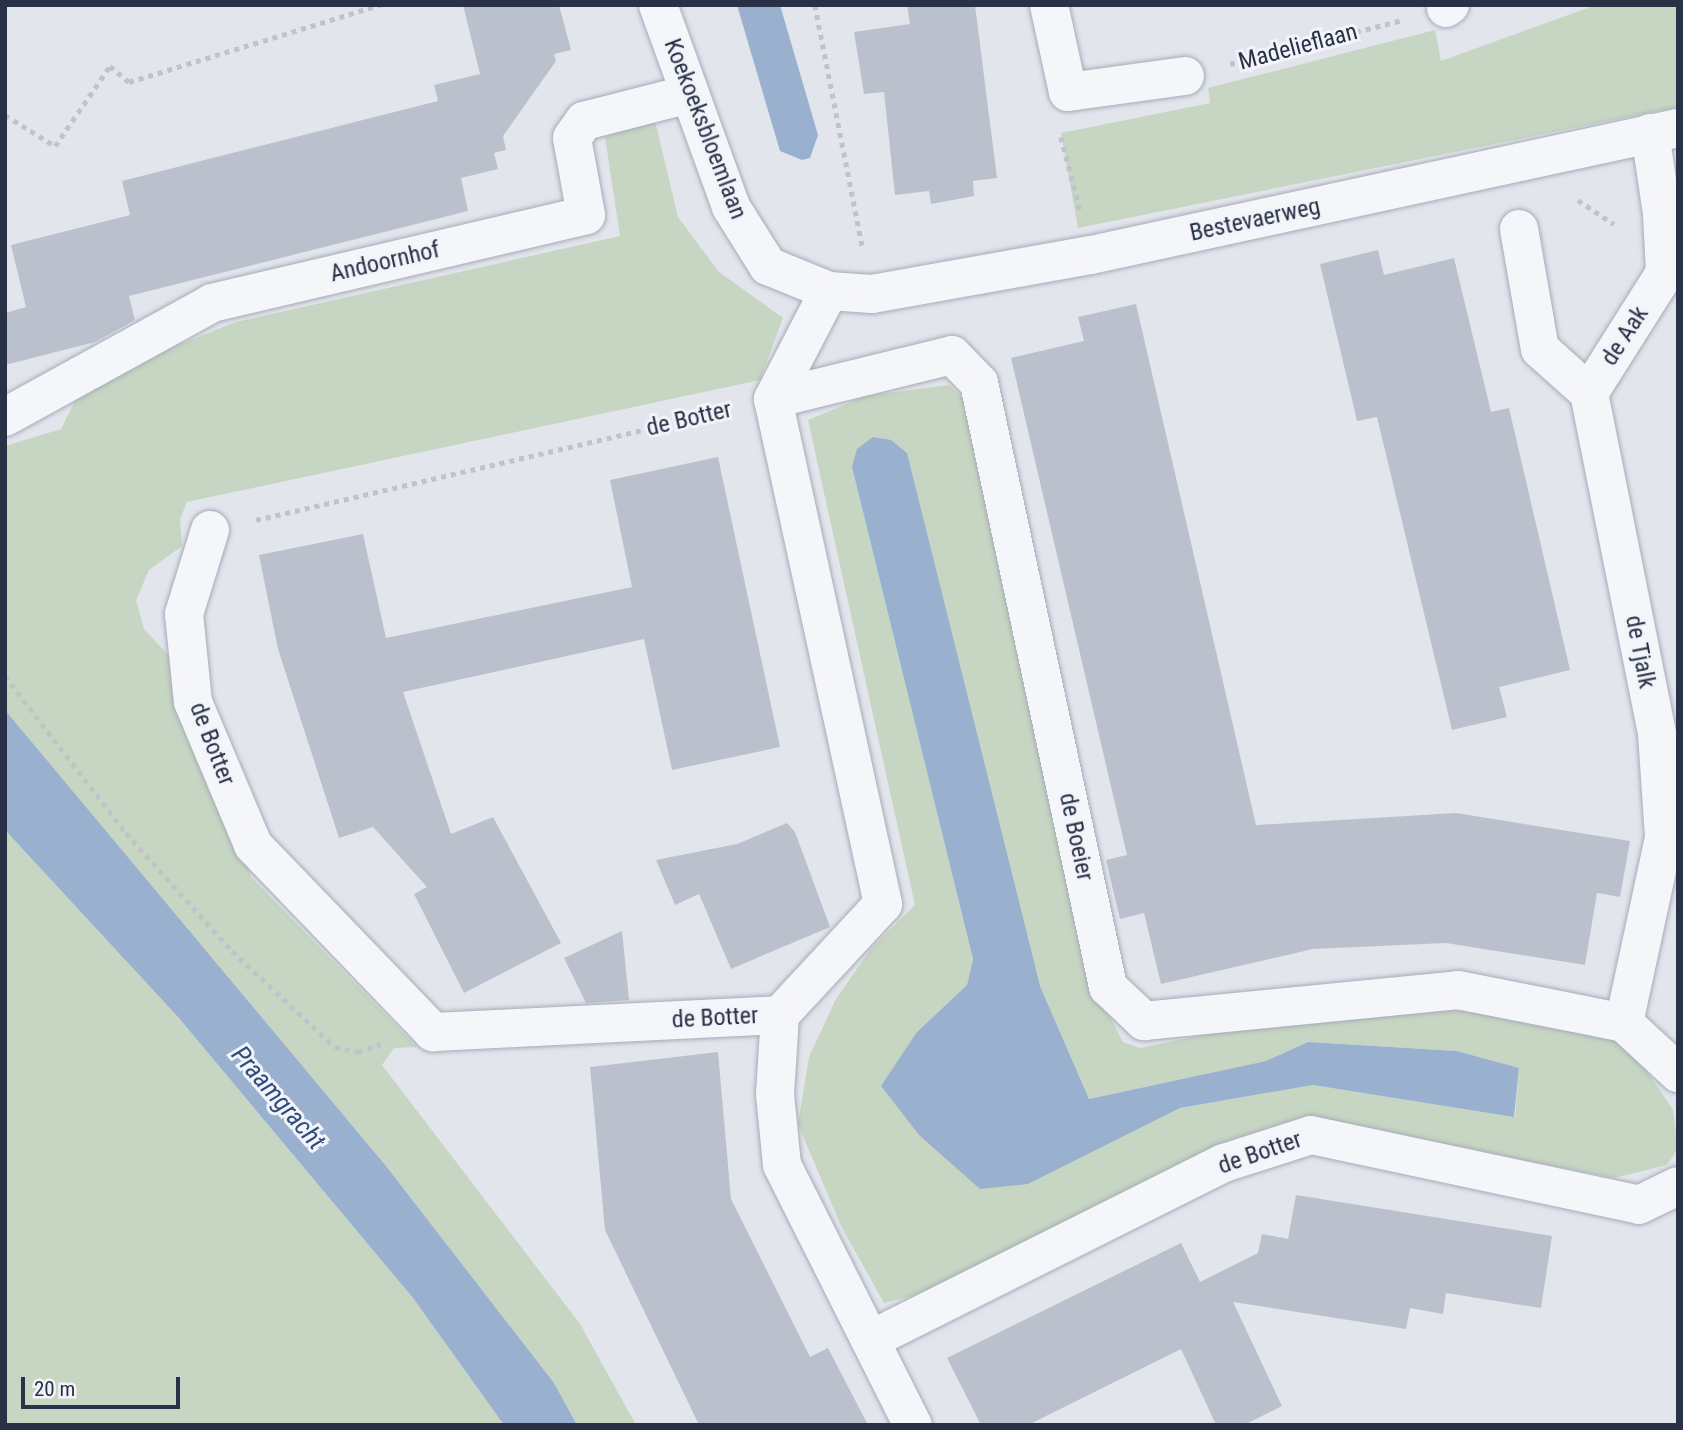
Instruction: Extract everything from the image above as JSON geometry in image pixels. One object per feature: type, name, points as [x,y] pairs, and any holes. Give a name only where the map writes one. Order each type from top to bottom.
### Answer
[{"type":"street","name":"Koekoeksbloemlaan","points":[[658,5],[731,207],[768,266],[829,291]]},
{"type":"street","points":[[1049,5],[1068,92],[1185,76]]},
{"type":"street","name":"Andoornhof","points":[[5,417],[212,303],[586,215],[572,138],[584,121],[689,94]]},
{"type":"street","name":"Bestevaerweg","points":[[829,291],[872,294],[1091,255],[1664,131]]},
{"type":"street","points":[[1664,131],[1670,211]]},
{"type":"street","name":"de Aak","points":[[1589,393],[1665,273],[1670,211]]},
{"type":"street","points":[[1520,229],[1540,349],[1589,393]]},
{"type":"street","points":[[774,399],[829,291]]},
{"type":"street","name":"de Boeier","points":[[774,399],[952,355],[979,383],[1108,987],[1144,1021],[1458,990],[1624,1023]]},
{"type":"street","name":"de Tjalk","points":[[1589,393],[1667,734],[1664,838],[1624,1023]]},
{"type":"street","name":"de Botter","points":[[774,399],[883,904],[780,1015],[775,1094],[782,1165],[913,1425]]},
{"type":"street","name":"de Botter","points":[[210,530],[184,614],[194,702],[253,845],[433,1032],[780,1015]]},
{"type":"street","points":[[1624,1023],[1678,1073]]},
{"type":"street","name":"de Botter","points":[[870,1339],[1224,1163],[1311,1135],[1639,1205],[1678,1186]]},
{"type":"path","points":[[5,115],[55,146],[110,66],[129,82],[380,5]]},
{"type":"path","points":[[815,5],[872,294]]},
{"type":"path","name":"Madelieflaan","points":[[1185,76],[1448,7]]},
{"type":"path","points":[[1068,92],[1060,130],[1091,255]]},
{"type":"path","name":"de Botter","points":[[210,530],[774,399]]},
{"type":"path","points":[[5,676],[126,833],[232,951],[335,1046],[358,1052],[389,1041],[420,1019]]},
{"type":"green space","points":[[1596,5],[1678,5],[1678,107],[1078,228],[1061,133],[1210,103],[1208,88],[1435,30],[1441,61]]},
{"type":"green space","points":[[654,117],[678,217],[719,272],[783,318],[760,380],[187,502],[180,519],[182,546],[149,570],[136,600],[144,629],[172,659],[203,670],[251,877],[417,1047],[394,1048],[382,1065],[580,1324],[636,1425],[577,1425],[554,1383],[386,1166],[5,710],[5,446],[61,429],[76,399],[173,347],[236,322],[620,236],[605,137]]},
{"type":"green space","points":[[949,385],[971,405],[1096,989],[1123,1042],[1140,1048],[1207,1034],[1414,1003],[1595,1033],[1630,1046],[1673,1110],[1678,1148],[1667,1165],[1614,1178],[1325,1122],[1236,1138],[948,1287],[884,1303],[841,1226],[798,1124],[809,1057],[836,999],[870,950],[915,905],[808,420],[866,396]],"holes":[[[852,467],[1040,986],[1089,1099],[1266,1061],[1308,1042],[1457,1051],[1519,1068],[1515,1117],[1313,1085],[1180,1108],[1028,1184],[917,1032],[967,985],[973,959]]]},
{"type":"green space","points":[[5,830],[178,1017],[413,1298],[504,1425],[5,1425]]},
{"type":"water","points":[[737,5],[780,5],[818,135],[810,158],[802,160],[780,151]]},
{"type":"water","points":[[873,437],[891,440],[907,453],[1040,986],[1089,1099],[1266,1061],[1308,1042],[1457,1051],[1519,1068],[1514,1117],[1313,1085],[1180,1108],[1028,1184],[980,1189],[919,1135],[881,1086],[917,1032],[967,985],[973,959],[852,467],[857,449]]},
{"type":"water","name":"Praamgracht","points":[[5,710],[386,1166],[554,1383],[577,1425],[504,1425],[413,1298],[178,1017],[5,830]]},
{"type":"building","points":[[463,5],[559,5],[571,50],[554,54],[556,61],[503,136],[506,150],[494,153],[498,169],[461,178],[468,211],[129,296],[135,320],[95,342],[5,365],[5,313],[26,307],[11,245],[130,215],[122,181],[438,101],[434,85],[480,74]]},
{"type":"building","points":[[907,5],[975,5],[997,178],[973,181],[974,196],[931,204],[929,191],[895,195],[884,92],[864,94],[854,32],[910,24]]},
{"type":"building","points":[[1378,250],[1384,275],[1454,258],[1491,412],[1509,408],[1570,670],[1499,687],[1507,717],[1452,730],[1377,417],[1357,421],[1320,264]]},
{"type":"building","points":[[1136,304],[1256,825],[1456,813],[1630,841],[1620,897],[1597,893],[1585,965],[1446,943],[1313,949],[1161,984],[1144,913],[1120,919],[1106,860],[1127,855],[1011,358],[1084,341],[1078,317]]},
{"type":"building","points":[[718,457],[780,747],[672,770],[644,639],[403,692],[451,834],[493,817],[561,943],[464,993],[414,894],[427,887],[373,827],[339,838],[278,649],[259,555],[363,534],[386,638],[632,587],[610,480]]},
{"type":"building","points":[[787,823],[795,832],[830,927],[731,969],[699,894],[675,905],[656,860],[737,844]]},
{"type":"building","points":[[622,931],[629,1000],[586,1003],[564,958]]},
{"type":"building","points":[[718,1052],[731,1199],[810,1357],[828,1348],[868,1425],[699,1425],[605,1230],[590,1067]]},
{"type":"building","points":[[1296,1195],[1552,1236],[1541,1308],[1446,1293],[1443,1314],[1410,1308],[1406,1329],[1233,1302],[1282,1406],[1244,1425],[1216,1425],[1181,1349],[1028,1425],[981,1425],[947,1358],[1181,1243],[1200,1282],[1258,1253],[1262,1234],[1288,1239]]}]
